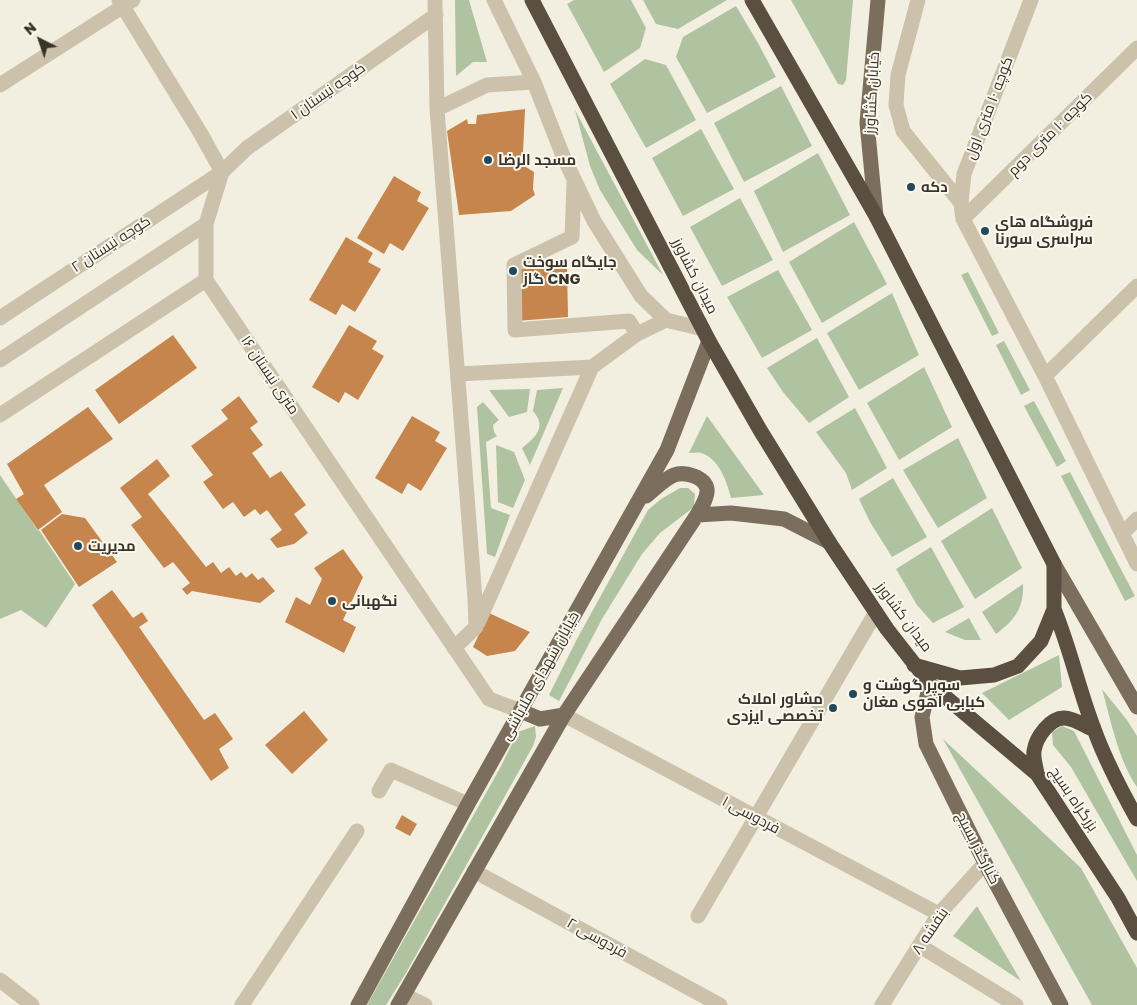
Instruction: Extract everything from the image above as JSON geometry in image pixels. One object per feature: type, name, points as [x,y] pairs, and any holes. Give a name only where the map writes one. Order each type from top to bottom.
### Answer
[{"type":"highway","name":"میدان کشاورز","points":[[532,0],[706,335],[760,430],[829,542],[876,612],[914,665],[960,678],[994,676],[1018,666],[1041,641],[1054,609],[1054,564],[876,216],[752,0]]},
{"type":"highway","points":[[1054,609],[1064,633],[1094,730],[1115,777],[1137,819]]},
{"type":"highway","name":"بزرگراه بسیج","points":[[914,665],[930,684],[1037,774],[1118,898],[1137,933]]},
{"type":"highway","points":[[1037,774],[1034,750],[1038,738],[1045,728],[1055,720],[1065,718],[1094,730]]},
{"type":"main road","name":"خیابان کشاورز","points":[[876,216],[867,123],[878,0]]},
{"type":"main road","name":"خیابان شهدای ملاباشی","points":[[358,1005],[468,804],[667,450],[706,335]]},
{"type":"main road","points":[[401,1000],[564,715],[697,515],[707,491],[705,483],[696,477],[688,474],[677,474],[666,479],[639,502]]},
{"type":"main road","points":[[697,515],[731,513],[784,519],[829,542]]},
{"type":"main road","points":[[1054,564],[1137,707]]},
{"type":"main road","name":"کنارگذر بسیج","points":[[930,684],[922,717],[926,744],[985,863],[1061,1005]]},
{"type":"main road","points":[[521,711],[540,720],[564,715]]},
{"type":"street","points":[[494,0],[534,82],[574,179],[594,221],[641,296],[666,320],[706,335]]},
{"type":"street","points":[[918,0],[898,75],[896,105],[903,131],[962,203]]},
{"type":"street","name":"کوچه ۱۰ متری اول","points":[[963,219],[964,174],[1031,0]]},
{"type":"street","points":[[0,85],[125,2],[222,172],[206,224],[206,280],[0,415]]},
{"type":"street","points":[[436,8],[437,110],[476,598],[476,627]]},
{"type":"street","name":"کوچه نیستان ۱","points":[[222,172],[247,148],[436,8]]},
{"type":"street","name":"کوچه ۱۰ متری دوم","points":[[963,219],[1137,48]]},
{"type":"street","points":[[437,110],[487,85],[534,82]]},
{"type":"street","name":"کوچه نیستان ۲","points":[[0,318],[222,172]]},
{"type":"street","points":[[574,179],[572,237],[514,264],[515,330],[629,322],[637,334]]},
{"type":"street","points":[[963,219],[1045,376],[1137,564]]},
{"type":"street","points":[[0,360],[206,224]]},
{"type":"street","name":"۱۶ متری نیستان","points":[[206,280],[489,699],[521,711]]},
{"type":"street","points":[[1045,376],[1137,286]]},
{"type":"street","points":[[454,648],[476,627],[592,367],[637,334],[666,320]]},
{"type":"street","points":[[458,374],[592,367]]},
{"type":"street","points":[[1122,534],[1137,520]]},
{"type":"street","points":[[698,916],[876,612]]},
{"type":"street","name":"فردوسی ۱","points":[[564,715],[939,914]]},
{"type":"street","points":[[379,791],[391,770],[468,804]]},
{"type":"street","points":[[242,1005],[357,831]]},
{"type":"street","name":"بنفشه ۸","points":[[882,1005],[939,914],[985,863]]},
{"type":"street","name":"فردوسی ۲","points":[[474,870],[720,1005]]},
{"type":"street","points":[[920,946],[1016,1005]]},
{"type":"street","points":[[0,980],[32,1005]]},
{"type":"street","points":[[401,1000],[425,1005]]},
{"type":"green space","points":[[455,0],[469,0],[487,62],[473,62],[456,76]]},
{"type":"green space","points":[[574,0],[631,0],[646,28],[640,48],[604,72],[567,4]]},
{"type":"green space","points":[[643,0],[727,0],[678,29],[656,24]]},
{"type":"green space","points":[[791,0],[853,0],[846,80],[843,85],[838,84]]},
{"type":"green space","points":[[736,6],[776,77],[707,113],[676,57],[683,37]]},
{"type":"green space","points":[[645,59],[666,65],[696,120],[646,148],[610,84]]},
{"type":"green space","points":[[781,86],[812,146],[744,182],[714,123]]},
{"type":"green space","points":[[575,110],[663,275],[637,250],[600,190],[590,166]]},
{"type":"green space","points":[[701,129],[734,189],[683,216],[652,158]]},
{"type":"green space","points":[[818,153],[850,215],[783,252],[754,191]]},
{"type":"green space","points":[[740,198],[773,260],[722,286],[690,227]]},
{"type":"green space","points":[[854,222],[887,284],[822,323],[789,262]]},
{"type":"green space","points":[[778,270],[812,330],[762,358],[727,297]]},
{"type":"green space","points":[[968,272],[999,333],[992,336],[961,275]]},
{"type":"green space","points":[[892,293],[919,355],[859,390],[827,333]]},
{"type":"green space","points":[[817,338],[849,397],[809,423],[783,392],[767,368]]},
{"type":"green space","points":[[1004,341],[1030,390],[1021,395],[996,345]]},
{"type":"green space","points":[[924,367],[952,427],[899,460],[867,403]]},
{"type":"green space","points":[[563,388],[530,465],[522,448],[532,440],[538,431],[539,422],[533,411],[537,390]]},
{"type":"green space","points":[[530,389],[527,412],[509,417],[489,390]]},
{"type":"green space","points":[[1034,401],[1066,461],[1057,467],[1024,406]]},
{"type":"green space","points":[[483,402],[499,420],[493,425],[497,436],[486,442],[491,508],[510,515],[495,557],[487,554],[477,407]]},
{"type":"green space","points":[[855,408],[887,468],[852,490],[846,473],[816,432]]},
{"type":"green space","points":[[707,416],[764,495],[731,498],[721,471],[713,460],[701,453],[689,453]]},
{"type":"green space","points":[[958,438],[987,498],[938,528],[903,470]]},
{"type":"green space","points":[[496,445],[514,452],[525,480],[513,508],[498,502]]},
{"type":"green space","points":[[1070,472],[1135,596],[1125,601],[1061,476]]},
{"type":"green space","points":[[0,475],[75,584],[46,628],[21,610],[0,619]]},
{"type":"green space","points":[[893,478],[927,537],[892,557],[870,522],[859,499]]},
{"type":"green space","points":[[680,488],[688,488],[695,494],[694,507],[660,533],[642,554],[602,619],[559,701],[549,695],[577,639],[648,510],[661,499]]},
{"type":"green space","points":[[992,508],[1022,568],[975,599],[941,541]]},
{"type":"green space","points":[[931,547],[964,607],[933,623],[917,605],[896,569]]},
{"type":"green space","points":[[1023,584],[1022,600],[1017,613],[996,634],[982,612]]},
{"type":"green space","points":[[969,618],[981,640],[965,640],[945,632]]},
{"type":"green space","points":[[1059,655],[1062,687],[1009,720],[982,693]]},
{"type":"green space","points":[[1102,689],[1127,720],[1137,736],[1137,787],[1120,752]]},
{"type":"green space","points":[[535,726],[536,737],[533,746],[406,973],[386,1005],[367,1005],[500,768],[518,732]]},
{"type":"green space","points":[[1062,726],[1074,731],[1137,855],[1137,881],[1071,767],[1053,745],[1052,732]]},
{"type":"green space","points":[[943,739],[1081,868],[1137,968],[1137,1005],[1092,1005]]},
{"type":"green space","points":[[977,906],[1021,981],[953,936]]},
{"type":"building","name":"مسجد الرضا","points":[[525,109],[523,153],[526,167],[534,172],[533,189],[535,195],[511,211],[459,215],[447,131],[467,119],[468,124],[476,124],[477,115]]},
{"type":"building","points":[[394,176],[421,192],[417,201],[429,208],[403,251],[390,243],[384,254],[357,238]]},
{"type":"building","points":[[346,237],[373,253],[368,262],[381,269],[355,312],[342,304],[336,315],[309,300]]},
{"type":"building","points":[[567,266],[568,317],[516,321],[519,269]]},
{"type":"building","points":[[349,325],[377,341],[372,349],[384,356],[358,400],[345,392],[339,403],[312,387]]},
{"type":"building","points":[[173,335],[197,368],[119,424],[95,390]]},
{"type":"building","points":[[239,396],[258,422],[250,428],[263,445],[252,453],[270,478],[281,471],[306,505],[294,514],[308,533],[294,544],[277,548],[270,539],[282,530],[267,510],[260,515],[255,509],[244,517],[233,502],[223,509],[203,482],[213,475],[191,446],[228,419],[221,410]]},
{"type":"building","points":[[88,407],[113,439],[44,485],[62,512],[38,530],[16,499],[24,494],[7,464]]},
{"type":"building","points":[[412,416],[440,432],[435,441],[447,448],[421,491],[408,483],[402,494],[375,478]]},
{"type":"building","points":[[157,459],[170,476],[148,494],[206,567],[213,562],[221,573],[229,567],[236,576],[241,572],[246,578],[252,573],[258,580],[263,577],[275,591],[260,603],[192,591],[187,595],[182,589],[190,583],[173,562],[164,568],[131,525],[142,517],[120,488]]},
{"type":"building","name":"مدیریت","points":[[62,514],[85,518],[117,562],[79,587],[41,530]]},
{"type":"building","name":"نگهبانی","points":[[343,549],[363,577],[343,620],[356,627],[344,653],[285,622],[296,597],[310,605],[322,579],[314,568]]},
{"type":"building","points":[[112,590],[133,618],[142,612],[148,621],[139,627],[204,720],[215,713],[233,739],[219,749],[229,768],[211,781],[92,605]]},
{"type":"building","points":[[489,613],[530,632],[515,651],[487,656],[473,647]]},
{"type":"building","points":[[304,711],[328,740],[292,774],[265,745]]},
{"type":"building","points":[[402,815],[417,824],[410,836],[395,828]]},
{"type":"place","name":"مسجد الرضا","points":[[488,160]]},
{"type":"place","name":"دکه","points":[[911,187]]},
{"type":"place","name":"فروشگاه های سراسری سورنا","points":[[985,231]]},
{"type":"place","name":"جایگاه سوخت گاز CNG","points":[[513,271]]},
{"type":"place","name":"مدیریت","points":[[78,546]]},
{"type":"place","name":"نگهبانی","points":[[332,601]]},
{"type":"place","name":"سوپر گوشت و کبابی آهوی مغان","points":[[853,694]]},
{"type":"place","name":"مشاور املاک تخصصی ایزدی","points":[[833,708]]}]
